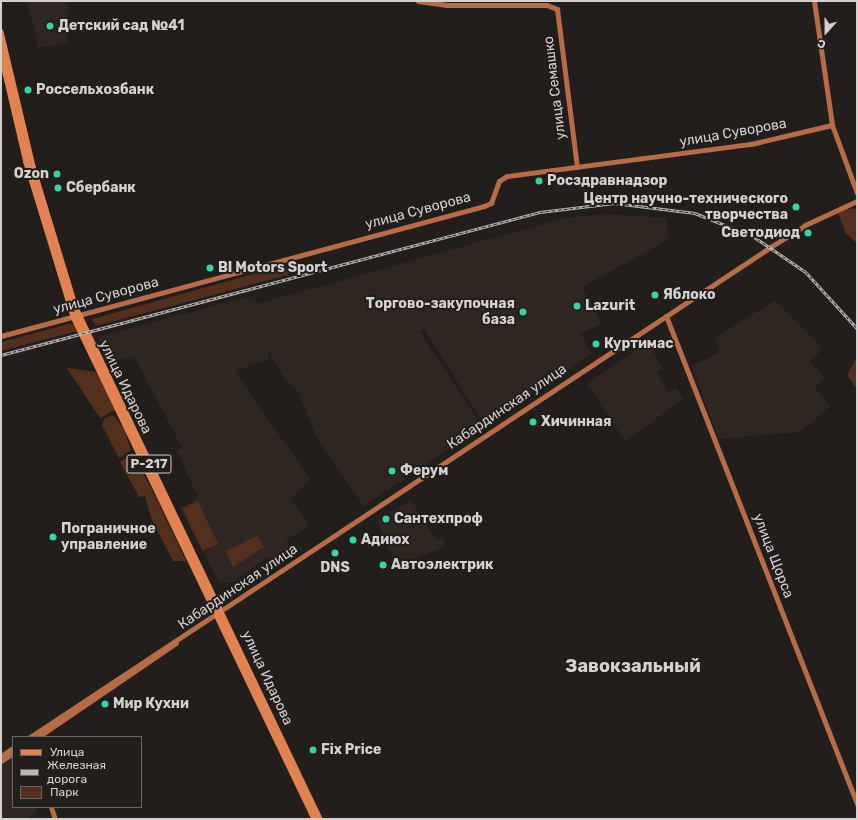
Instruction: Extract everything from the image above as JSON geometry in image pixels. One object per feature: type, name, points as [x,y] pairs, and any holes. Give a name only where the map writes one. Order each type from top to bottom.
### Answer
[{"type":"main road","name":"улица Идарова","points":[[1,32],[35,176],[76,316],[222,612],[320,819]]},
{"type":"main road","name":"улица Идарова","points":[[1,52],[27,162],[76,316],[217,616],[315,819]]},
{"type":"street","name":"улица Семашко","points":[[418,1],[447,5],[555,8],[577,167]]},
{"type":"street","points":[[814,1],[832,125],[857,193]]},
{"type":"street","name":"улица Суворова","points":[[1,336],[484,206],[491,203],[499,181],[507,176],[751,144],[832,125]]},
{"type":"street","name":"Кабардинская улица","points":[[32,736],[217,616],[805,225],[857,200]]},
{"type":"street","name":"улица Щорса","points":[[666,316],[857,804]]},
{"type":"street","name":"Кабардинская улица","points":[[39,736],[176,643]]},
{"type":"street","points":[[1,756],[12,749]]},
{"type":"street","points":[[1,761],[12,754]]},
{"type":"street","points":[[51,808],[55,819]]},
{"type":"shaded area","name":"Детский сад №41","points":[[27,1],[68,1],[67,44],[39,47]]},
{"type":"shaded area","points":[[606,214],[667,218],[668,240],[582,287],[602,323],[581,334],[592,354],[484,424],[424,329],[420,332],[482,427],[364,506],[319,442],[297,391],[284,378],[267,348],[269,359],[237,370],[236,373],[310,479],[291,498],[309,526],[286,540],[291,549],[273,562],[269,556],[231,583],[219,582],[180,508],[198,498],[177,451],[182,448],[134,356],[110,363],[99,337],[235,300],[255,296],[257,304],[565,218]]},
{"type":"shaded area","points":[[775,300],[823,349],[810,361],[825,377],[814,387],[830,406],[800,432],[718,439],[692,366],[720,352],[715,338]]},
{"type":"shaded area","points":[[647,342],[663,368],[657,372],[668,392],[676,388],[684,399],[625,441],[587,384]]},
{"type":"shaded area","points":[[411,500],[436,540],[443,538],[446,546],[396,567],[377,520]]},
{"type":"shaded area","points":[[12,754],[12,808],[39,808],[27,819],[1,819],[1,761]]},
{"type":"green space","points":[[847,209],[857,209],[857,243],[846,234],[838,213]]},
{"type":"green space","points":[[286,265],[288,275],[96,326],[92,319]]},
{"type":"green space","points":[[69,324],[75,325],[77,331],[1,351],[1,342]]},
{"type":"green space","points":[[857,357],[857,389],[847,375]]},
{"type":"green space","points":[[67,368],[96,372],[115,410],[100,418]]},
{"type":"green space","points":[[113,415],[124,429],[131,450],[119,458],[102,425],[105,418]]},
{"type":"green space","points":[[133,453],[186,561],[173,561],[152,520],[145,496],[139,497],[120,462]]},
{"type":"green space","points":[[198,501],[218,544],[202,551],[183,508]]},
{"type":"green space","points":[[257,536],[264,547],[233,567],[226,551]]},
{"type":"railway","points":[[1,355],[540,212],[614,203],[695,213],[753,236],[806,272],[857,328]]},
{"type":"place","name":"Детский сад №41","points":[[50,26]]},
{"type":"place","name":"Россельхозбанк","points":[[28,90]]},
{"type":"place","name":"Ozon","points":[[57,174]]},
{"type":"place","name":"Росздравнадзор","points":[[539,181]]},
{"type":"place","name":"Сбербанк","points":[[58,188]]},
{"type":"place","name":"Центр научно-технического творчества","points":[[796,207]]},
{"type":"place","name":"Светодиод","points":[[808,233]]},
{"type":"place","name":"BI Motors Sport","points":[[210,268]]},
{"type":"place","name":"Яблоко","points":[[655,295]]},
{"type":"place","name":"Lazurit","points":[[577,306]]},
{"type":"place","name":"Торгово-закупочная база","points":[[523,312]]},
{"type":"place","name":"Куртимас","points":[[596,344]]},
{"type":"place","name":"Хичинная","points":[[533,422]]},
{"type":"place","name":"Ферум","points":[[392,471]]},
{"type":"place","name":"Сантехпроф","points":[[386,519]]},
{"type":"place","name":"Пограничное управление","points":[[53,537]]},
{"type":"place","name":"Адиюх","points":[[353,540]]},
{"type":"place","name":"DNS","points":[[335,553]]},
{"type":"place","name":"Автоэлектрик","points":[[383,565]]},
{"type":"place","name":"Мир Кухни","points":[[105,704]]},
{"type":"place","name":"Fix Price","points":[[313,750]]},
{"type":"district","name":"Завокзальный","points":[[633,666]]}]
